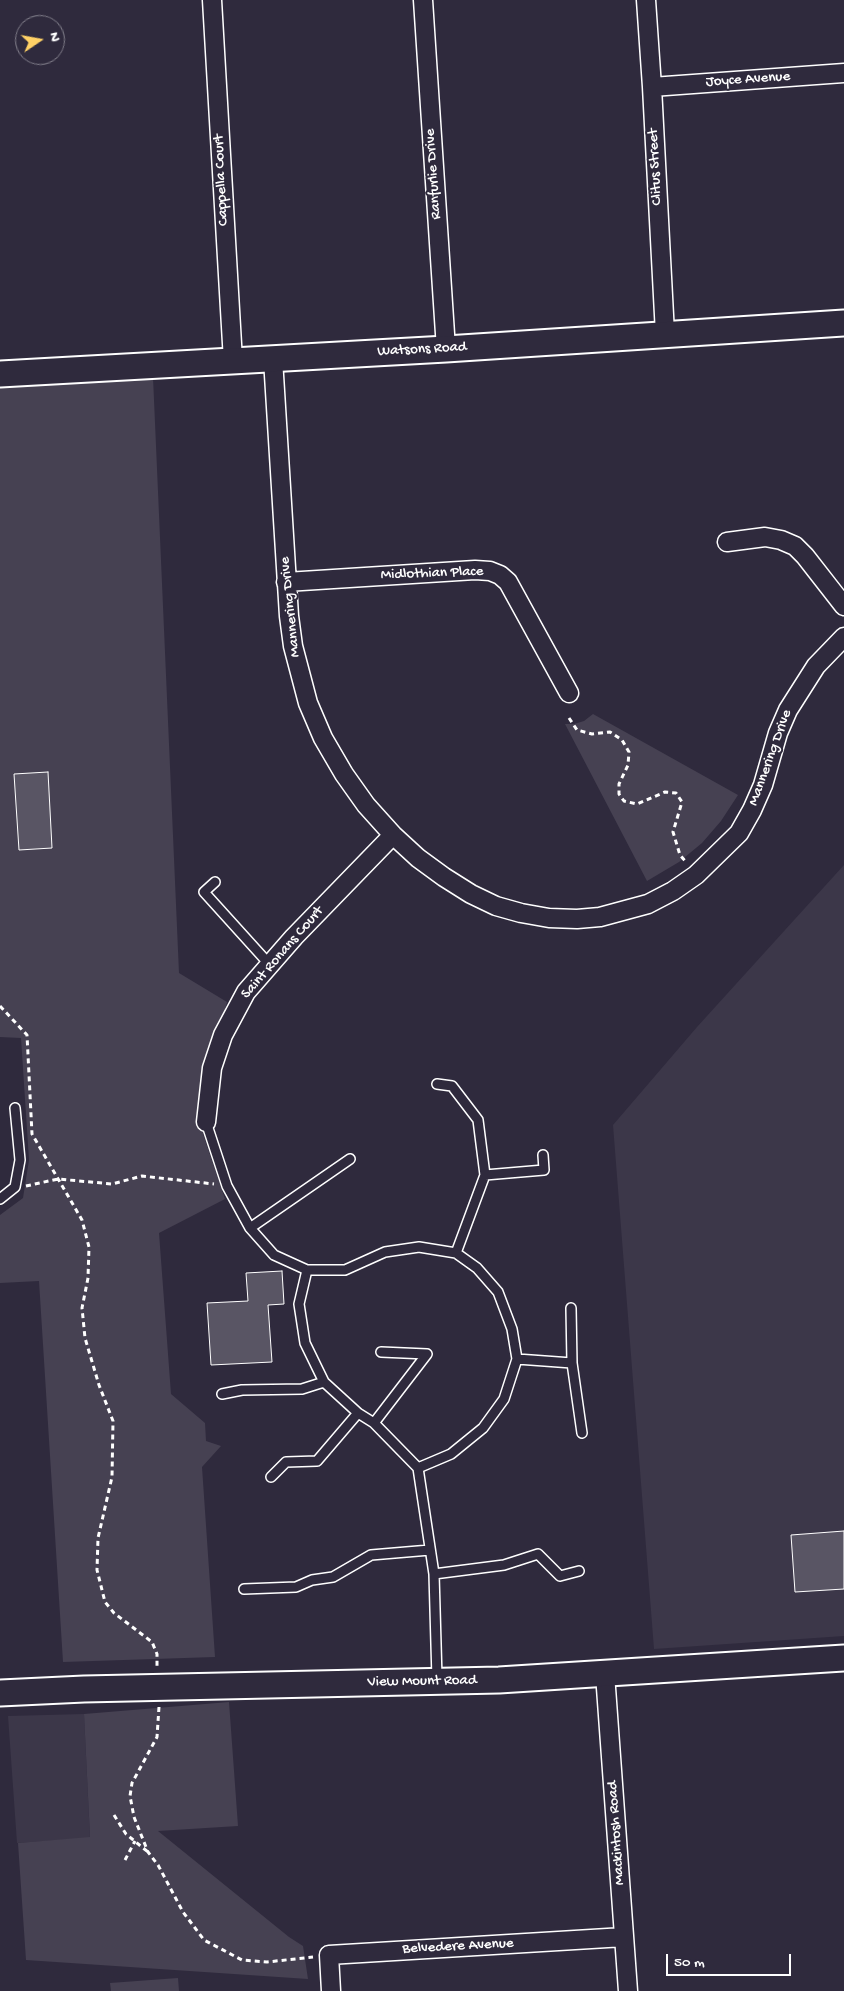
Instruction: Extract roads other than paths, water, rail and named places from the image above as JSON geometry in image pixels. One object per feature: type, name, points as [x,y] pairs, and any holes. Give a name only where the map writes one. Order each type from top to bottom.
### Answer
[{"type":"street","name":"Cappella Court","points":[[212,0],[233,361]]},
{"type":"street","name":"Ranfurlie Drive","points":[[423,0],[446,349]]},
{"type":"street","name":"Clitus Street","points":[[646,0],[665,334]]},
{"type":"street","name":"Joyce Avenue","points":[[652,87],[844,73]]},
{"type":"street","name":"Watsons Road","points":[[0,374],[446,349],[844,323]]},
{"type":"street","name":"Mannering Drive","points":[[273,359],[286,582],[293,646],[308,703],[323,738],[366,806],[418,858],[450,881],[496,906],[521,914],[549,918],[577,919],[600,917],[648,904],[673,891],[696,875],[739,833],[763,785],[778,733],[788,710],[816,666],[844,637]]},
{"type":"street","points":[[727,542],[765,537],[781,540],[795,546],[806,556],[844,606]]},
{"type":"street","name":"Midlothian Place","points":[[286,582],[475,570],[490,571],[500,575],[508,582],[569,693]]},
{"type":"street","name":"Saint Ronans Court","points":[[206,1122],[212,1068],[223,1035],[246,992],[393,835]]},
{"type":"street","name":"View Mount Road","points":[[0,1693],[437,1682],[605,1674],[844,1658]]},
{"type":"street","name":"Mackintosh Road","points":[[605,1674],[628,1991]]},
{"type":"street","name":"Belvedere Avenue","points":[[331,1991],[329,1954],[624,1937]]},
{"type":"lane","points":[[215,882],[204,892],[270,965]]},
{"type":"lane","points":[[437,1084],[452,1086],[478,1120],[485,1176],[456,1253]]},
{"type":"lane","points":[[0,1199],[15,1187],[20,1160],[15,1108]]},
{"type":"lane","points":[[206,1122],[227,1186],[250,1228],[274,1255],[307,1270],[346,1270],[385,1252],[419,1247],[456,1253],[477,1268],[498,1292],[512,1329],[517,1360],[504,1399],[483,1428],[451,1454],[418,1468]]},
{"type":"lane","points":[[485,1176],[544,1170],[543,1155]]},
{"type":"lane","points":[[250,1228],[350,1159]]},
{"type":"lane","points":[[307,1270],[300,1304],[302,1324],[305,1343],[324,1382],[358,1413],[374,1423],[418,1468],[434,1574],[437,1682]]},
{"type":"lane","points":[[571,1308],[572,1363],[582,1433]]},
{"type":"lane","points":[[374,1423],[427,1354],[381,1352]]},
{"type":"lane","points":[[517,1360],[572,1363]]},
{"type":"lane","points":[[222,1394],[242,1390],[302,1389],[324,1382]]},
{"type":"lane","points":[[271,1477],[286,1462],[316,1460],[358,1413]]},
{"type":"lane","points":[[244,1589],[296,1587],[312,1580],[333,1577],[371,1556],[430,1550]]},
{"type":"lane","points":[[434,1574],[504,1566],[538,1554],[560,1576],[579,1571]]}]
